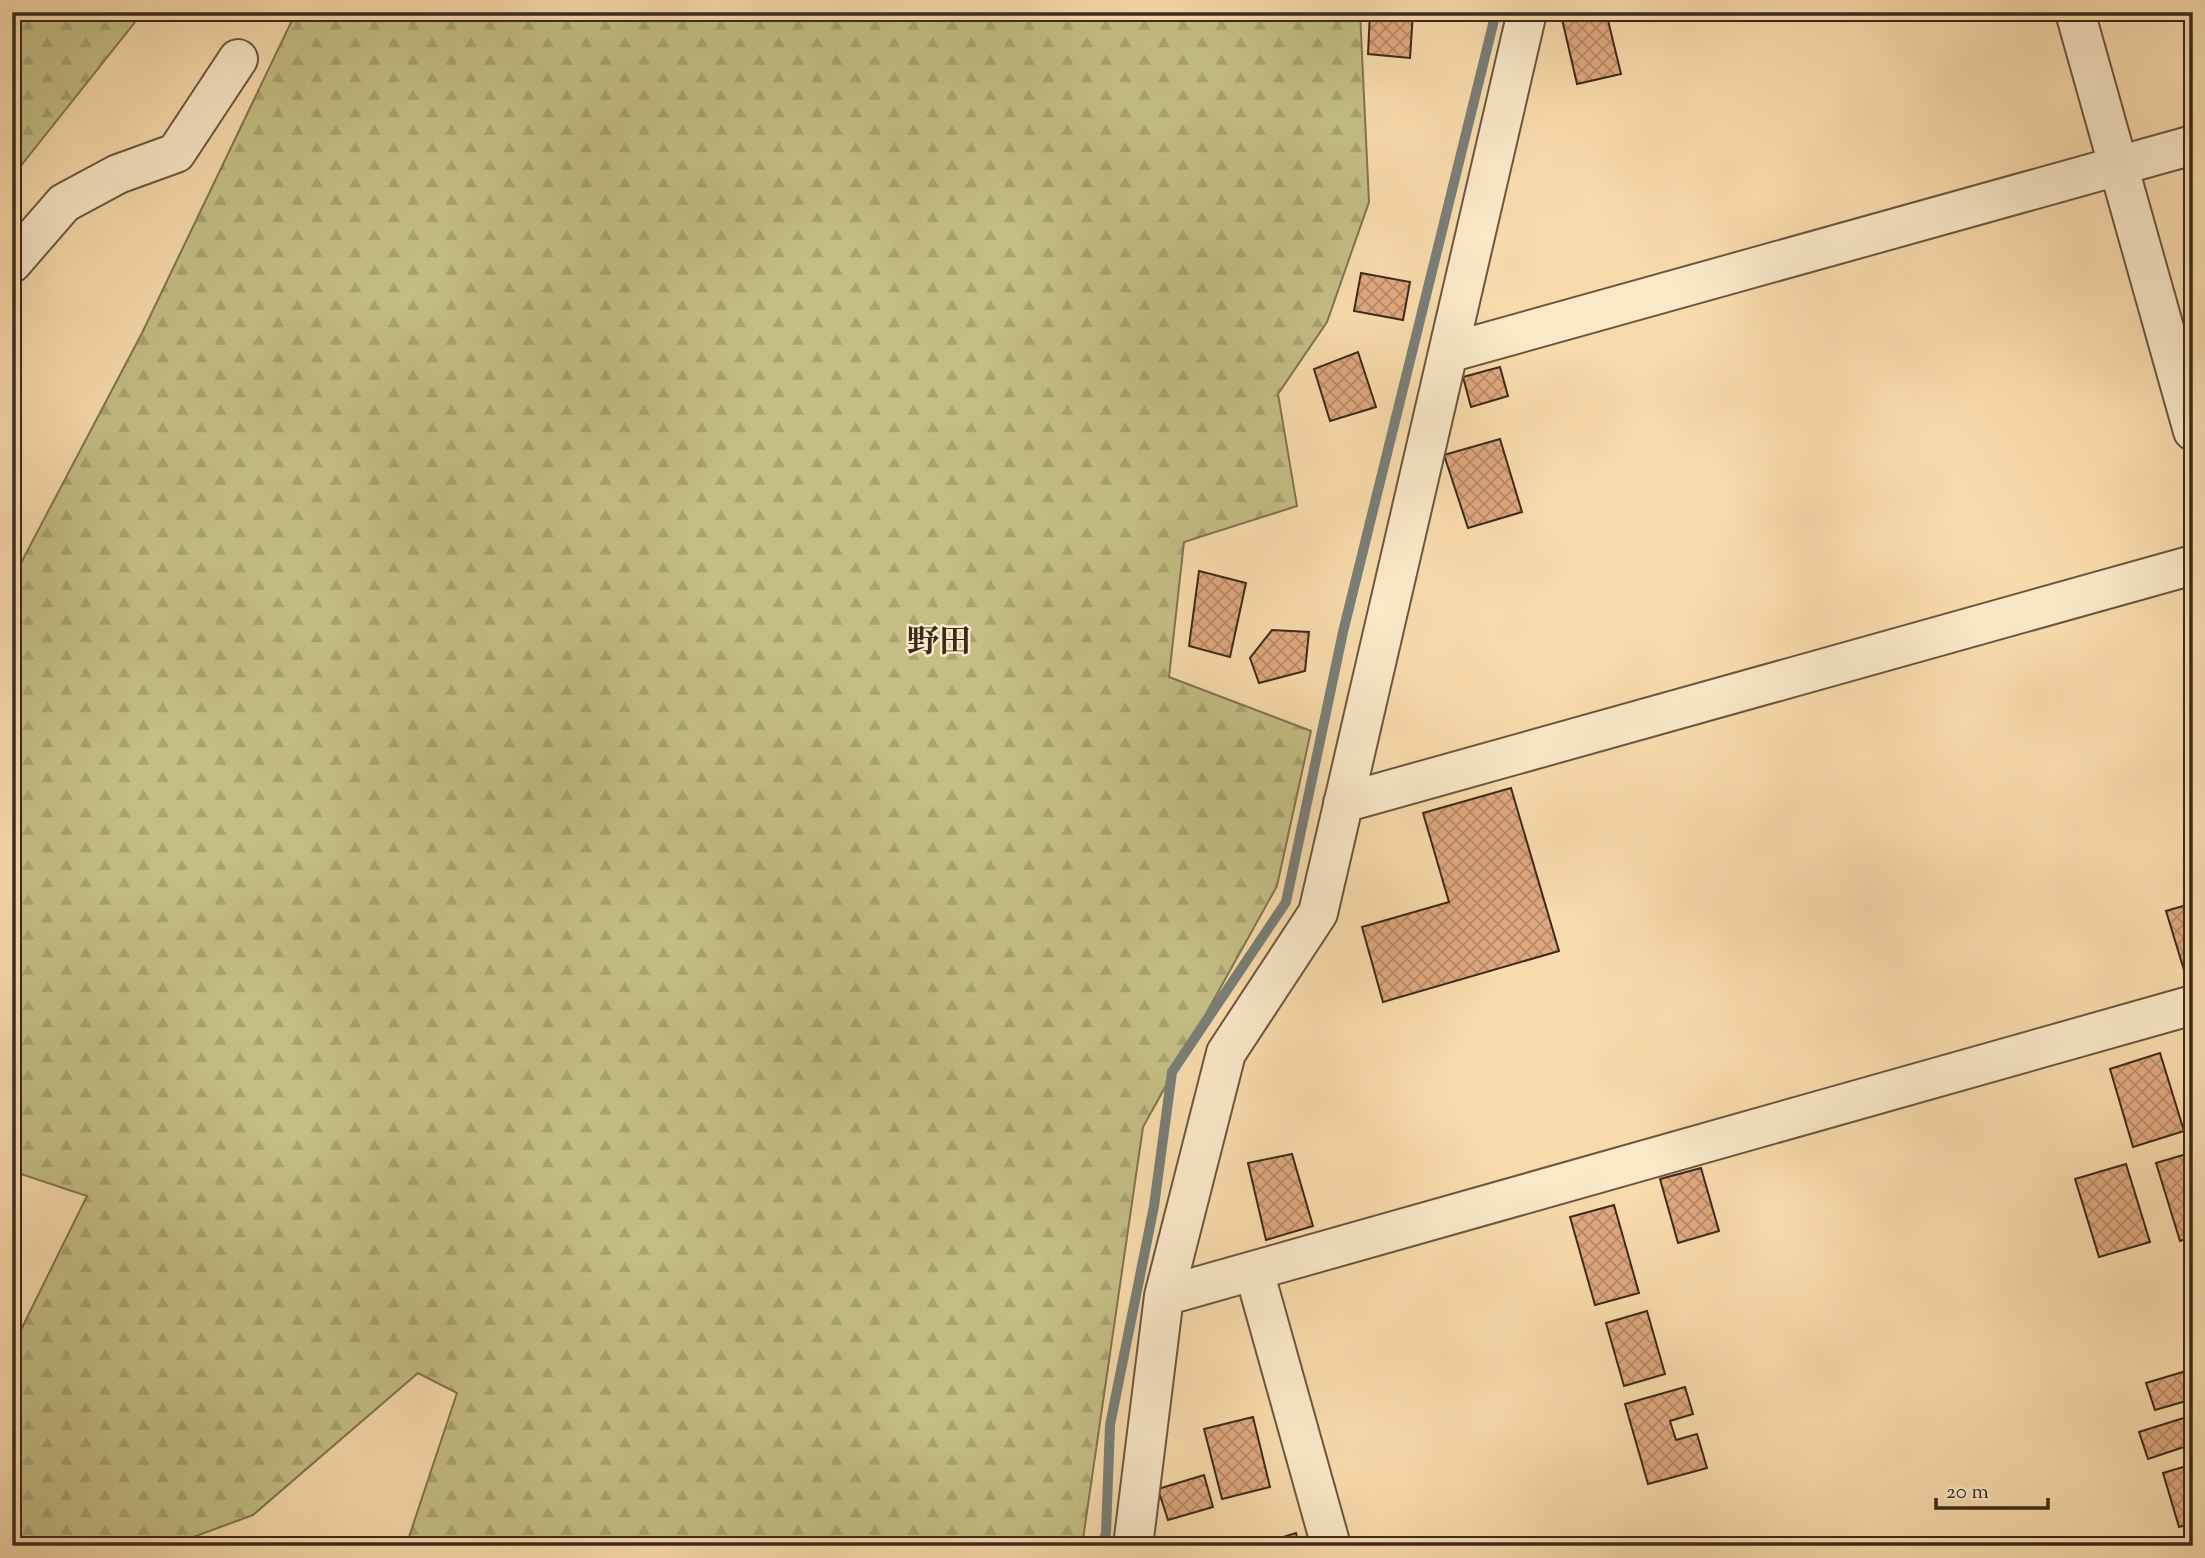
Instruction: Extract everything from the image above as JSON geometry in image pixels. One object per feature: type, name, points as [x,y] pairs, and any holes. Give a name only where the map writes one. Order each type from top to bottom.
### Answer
[{"type":"street","points":[[1133,1546],[1164,1296],[1226,1053],[1318,913],[1527,12]]},
{"type":"street","points":[[2076,12],[2193,431]]},
{"type":"street","points":[[12,263],[64,203],[118,174],[176,153],[237,59]]},
{"type":"street","points":[[1448,354],[2193,145]]},
{"type":"street","points":[[1343,803],[2193,565]]},
{"type":"street","points":[[1164,1296],[2193,1005]]},
{"type":"street","points":[[1254,1271],[1331,1546]]},
{"type":"green space","points":[[12,12],[143,12],[12,177]]},
{"type":"green space","points":[[296,12],[1360,12],[1369,202],[1327,322],[1278,394],[1297,506],[1184,542],[1169,677],[1311,731],[1277,886],[1143,1127],[1082,1546],[406,1546],[457,1393],[418,1373],[253,1515],[169,1546],[72,1546],[12,1535],[12,1348],[87,1196],[12,1171],[12,580],[142,333]]},
{"type":"building","points":[[1370,12],[1413,12],[1410,58],[1368,54]]},
{"type":"building","points":[[1590,12],[1606,12],[1621,74],[1577,84],[1562,19]]},
{"type":"building","points":[[1361,273],[1410,282],[1403,320],[1354,311]]},
{"type":"building","points":[[1358,352],[1376,407],[1330,421],[1314,369]]},
{"type":"building","points":[[1500,367],[1508,396],[1471,407],[1463,377]]},
{"type":"building","points":[[1500,439],[1522,512],[1468,528],[1444,455]]},
{"type":"building","points":[[1199,571],[1246,583],[1230,657],[1189,646]]},
{"type":"building","points":[[1272,630],[1309,632],[1305,671],[1259,683],[1250,658]]},
{"type":"building","points":[[1511,788],[1559,951],[1383,1002],[1362,927],[1449,902],[1423,813]]},
{"type":"building","points":[[2193,903],[2193,967],[2184,970],[2166,911]]},
{"type":"building","points":[[2160,1053],[2184,1131],[2133,1147],[2110,1069]]},
{"type":"building","points":[[2193,1152],[2193,1237],[2180,1241],[2156,1163]]},
{"type":"building","points":[[1292,1154],[1313,1226],[1266,1240],[1248,1163]]},
{"type":"building","points":[[2126,1164],[2150,1242],[2099,1257],[2075,1179]]},
{"type":"building","points":[[1701,1168],[1719,1231],[1678,1243],[1660,1179]]},
{"type":"building","points":[[1614,1205],[1639,1293],[1595,1305],[1570,1217]]},
{"type":"building","points":[[1647,1311],[1665,1374],[1624,1386],[1606,1323]]},
{"type":"building","points":[[2186,1371],[2193,1399],[2155,1410],[2146,1383]]},
{"type":"building","points":[[1685,1387],[1693,1414],[1670,1421],[1676,1440],[1697,1434],[1707,1468],[1648,1484],[1625,1404]]},
{"type":"building","points":[[2193,1415],[2193,1444],[2148,1459],[2139,1432]]},
{"type":"building","points":[[1253,1417],[1270,1487],[1222,1499],[1204,1429]]},
{"type":"building","points":[[2193,1464],[2193,1523],[2179,1527],[2163,1473]]},
{"type":"building","points":[[1204,1475],[1213,1507],[1168,1520],[1158,1489]]},
{"type":"building","points":[[1296,1533],[1299,1546],[1254,1546]]},
{"type":"waterway","points":[[1102,1546],[1106,1533],[1110,1425],[1154,1206],[1172,1072],[1286,902],[1343,632],[1496,12]]},
{"type":"district","name":"野田","points":[[939,644]]}]
